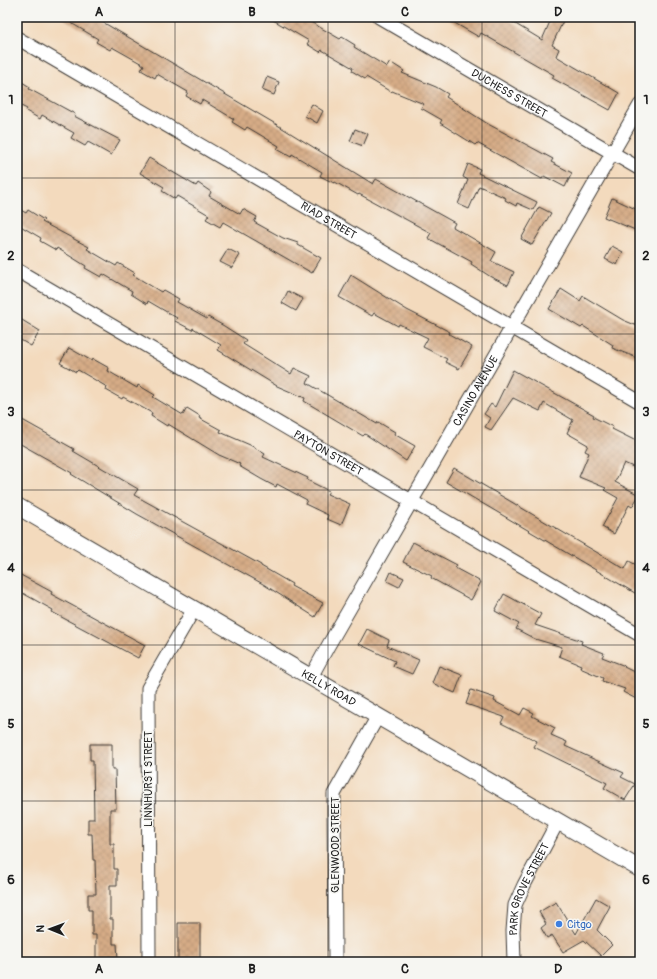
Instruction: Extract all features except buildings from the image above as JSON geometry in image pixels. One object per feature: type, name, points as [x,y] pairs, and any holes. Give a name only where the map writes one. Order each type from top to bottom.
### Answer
[{"type":"street","name":"DUCHESS STREET","points":[[379,17],[640,170]]},
{"type":"street","name":"RIAD STREET","points":[[17,38],[640,402]]},
{"type":"street","name":"CASINO AVENUE","points":[[311,677],[640,105]]},
{"type":"street","name":"PAYTON STREET","points":[[17,270],[640,634]]},
{"type":"street","name":"KELLY ROAD","points":[[17,506],[640,869]]},
{"type":"street","name":"LINNHURST STREET","points":[[148,962],[148,688],[194,609]]},
{"type":"street","name":"GLENWOOD STREET","points":[[335,962],[334,794],[378,716]]},
{"type":"street","name":"PARK GROVE STREET","points":[[514,962],[513,931],[515,905],[558,821]]},
{"type":"place","name":"Citgo","points":[[559,924]]}]
